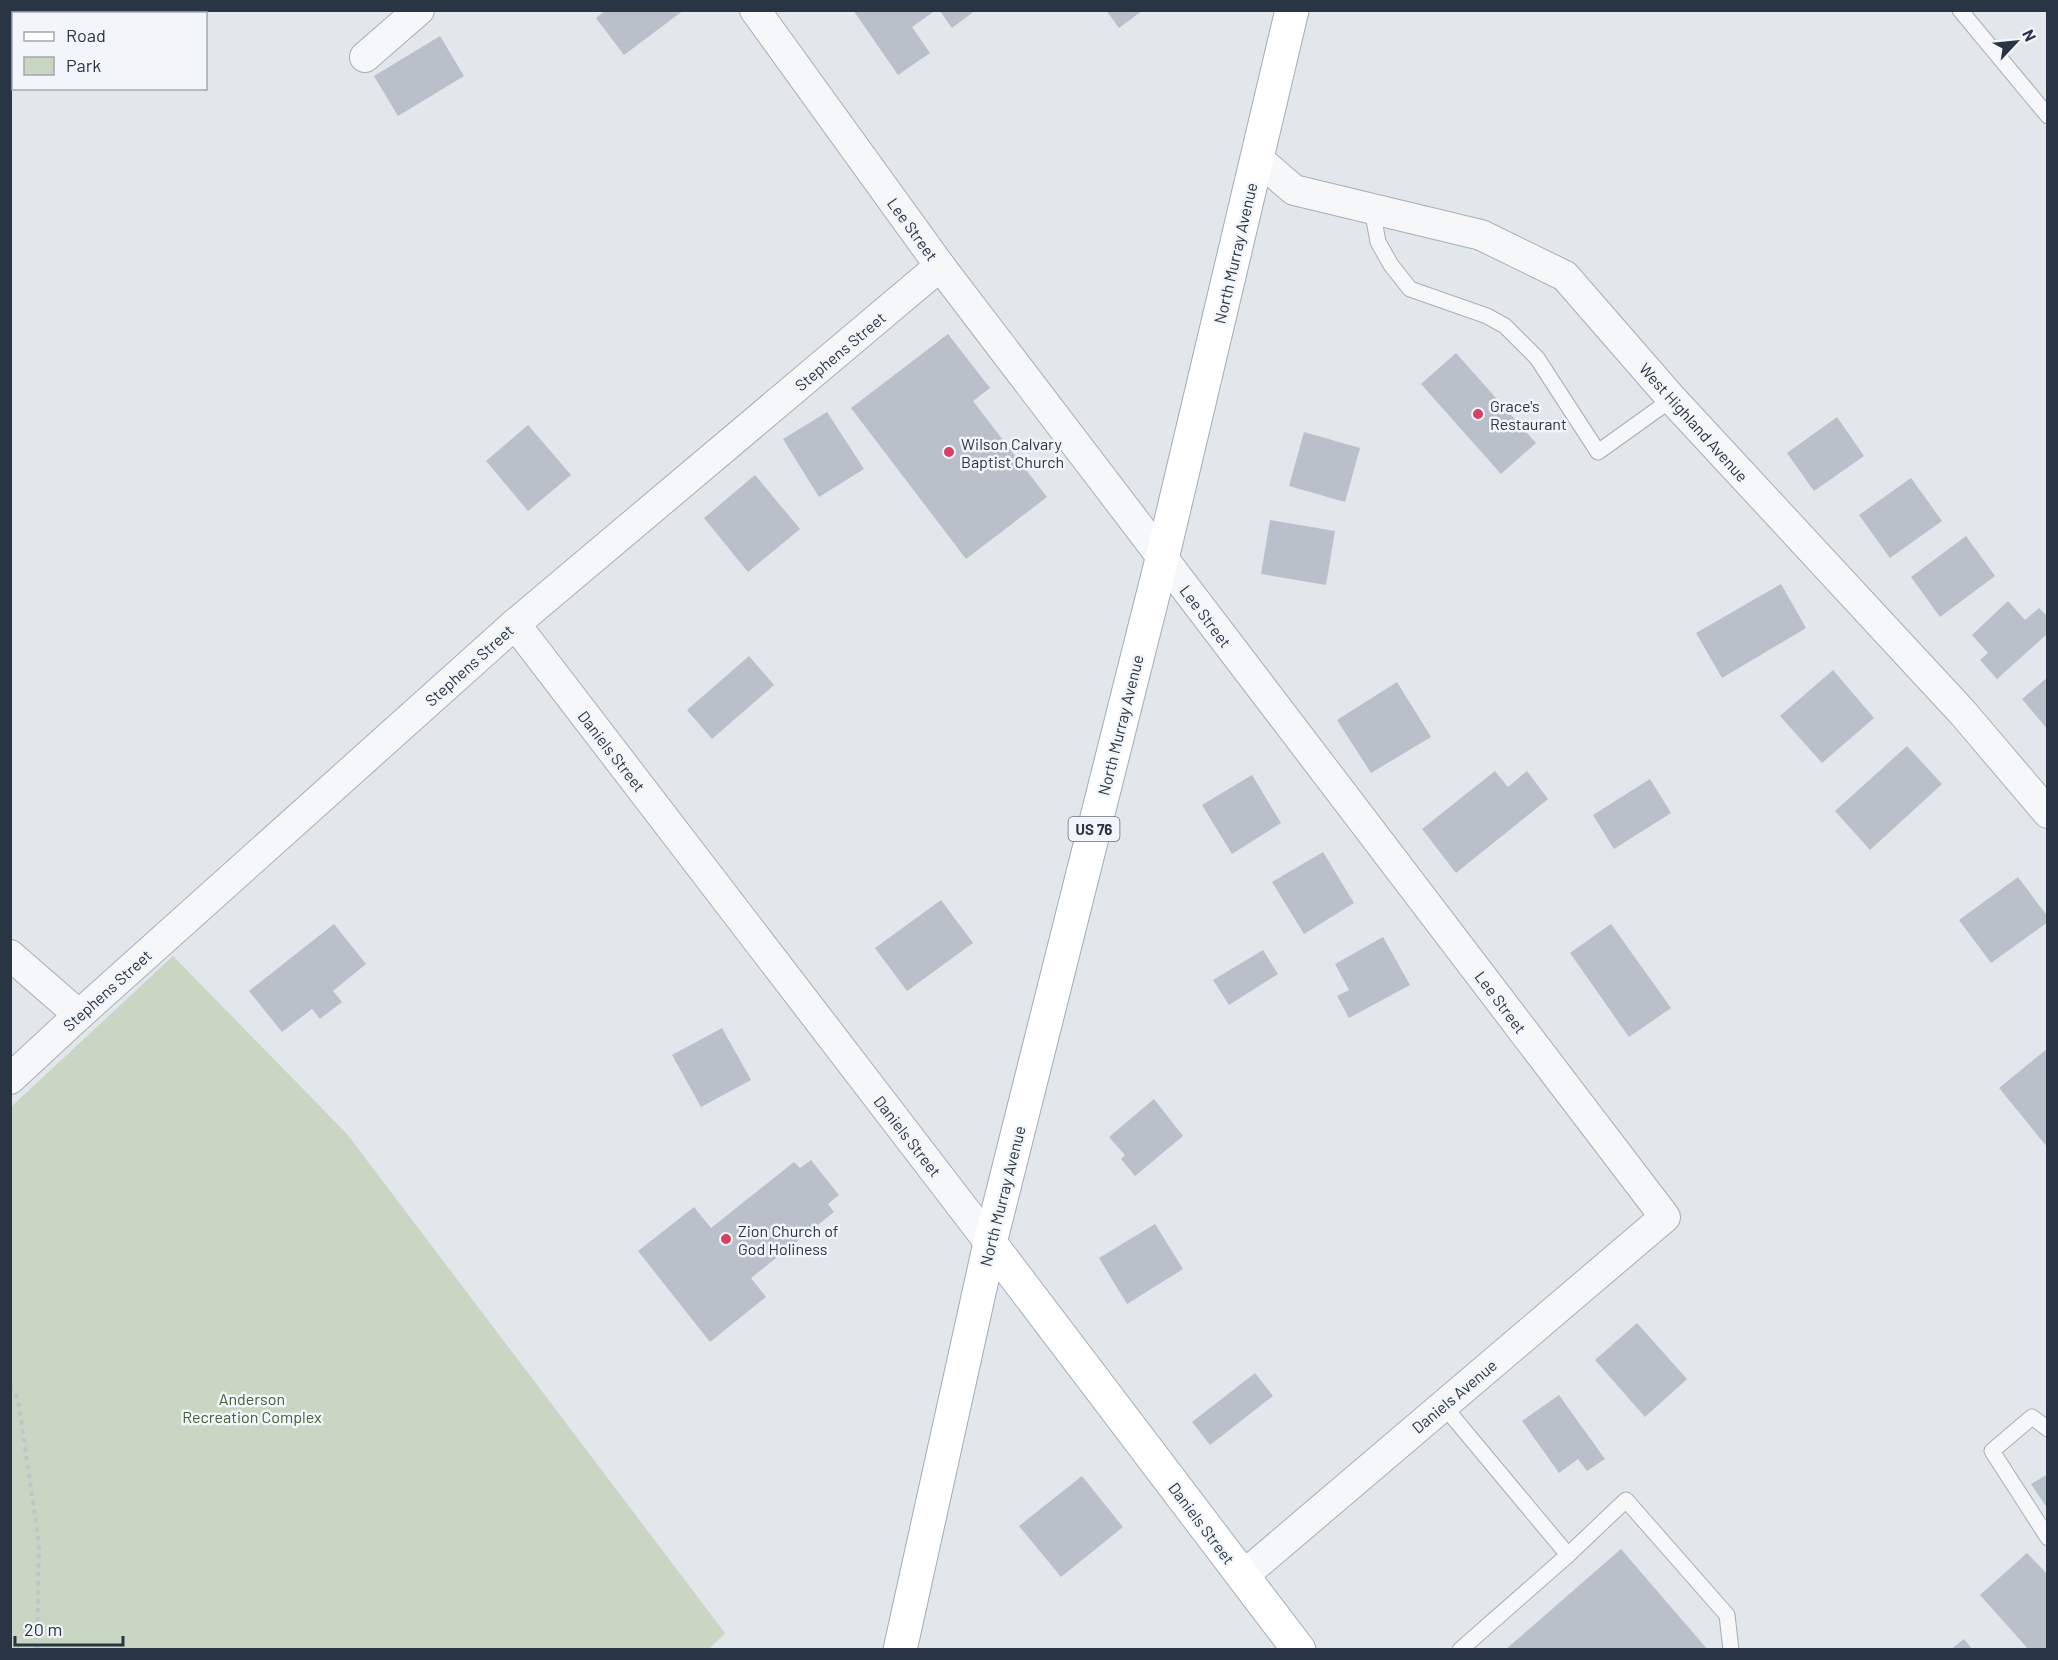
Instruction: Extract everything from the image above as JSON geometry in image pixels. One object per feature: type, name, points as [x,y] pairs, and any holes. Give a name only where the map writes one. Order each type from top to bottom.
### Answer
[{"type":"main road","name":"North Murray Avenue","points":[[900,1650],[990,1243],[1162,559],[1292,10]]},
{"type":"main road","name":"Daniels Street","points":[[990,1243],[1299,1650]]},
{"type":"street","points":[[365,57],[419,10]]},
{"type":"street","name":"Lee Street","points":[[755,10],[940,266],[1665,1217]]},
{"type":"street","name":"West Highland Avenue","points":[[1258,159],[1294,190],[1481,235],[1565,276],[1672,399],[1963,713],[2048,813]]},
{"type":"street","name":"Stephens Street","points":[[10,1079],[515,624],[940,266]]},
{"type":"street","name":"Daniels Street","points":[[515,624],[990,1243]]},
{"type":"street","points":[[10,955],[79,1015]]},
{"type":"street","name":"Daniels Avenue","points":[[1243,1576],[1665,1217]]},
{"type":"lane","points":[[1960,10],[2048,116]]},
{"type":"lane","points":[[1372,209],[1378,242],[1391,265],[1410,289],[1487,316],[1505,326],[1537,358],[1598,452],[1672,399]]},
{"type":"lane","points":[[1443,1405],[1569,1555]]},
{"type":"lane","points":[[2048,1430],[2032,1417],[1992,1451],[2048,1538]]},
{"type":"lane","points":[[1460,1650],[1569,1555],[1626,1500],[1728,1615],[1731,1650]]},
{"type":"path","points":[[10,1387],[18,1399],[39,1543],[37,1650]]},
{"type":"green space","name":"Anderson Recreation Complex","points":[[173,956],[347,1134],[725,1633],[709,1649],[11,1649],[11,1107]]},
{"type":"building","points":[[606,10],[684,10],[624,55],[596,18]]},
{"type":"building","points":[[853,10],[936,10],[912,27],[930,53],[898,75]]},
{"type":"building","points":[[939,10],[976,10],[952,28]]},
{"type":"building","points":[[1106,10],[1143,10],[1119,28]]},
{"type":"building","points":[[440,36],[464,76],[398,116],[374,76]]},
{"type":"building","name":"Wilson Calvary Baptist Church","points":[[948,334],[990,388],[973,401],[1047,497],[966,559],[851,408]]},
{"type":"building","name":"Grace's Restaurant","points":[[1456,353],[1536,443],[1501,474],[1421,384]]},
{"type":"building","points":[[827,412],[864,469],[819,497],[783,439]]},
{"type":"building","points":[[1837,417],[1864,456],[1814,491],[1787,453]]},
{"type":"building","points":[[528,425],[571,475],[528,511],[486,461]]},
{"type":"building","points":[[1304,432],[1360,448],[1345,502],[1289,486]]},
{"type":"building","points":[[755,475],[800,529],[748,572],[704,518]]},
{"type":"building","points":[[1911,478],[1942,521],[1890,558],[1859,515]]},
{"type":"building","points":[[1270,520],[1335,531],[1326,585],[1261,574]]},
{"type":"building","points":[[1966,536],[1995,576],[1940,617],[1911,577]]},
{"type":"building","points":[[1781,584],[1806,628],[1722,678],[1696,633]]},
{"type":"building","points":[[2008,601],[2025,620],[2039,608],[2048,617],[2048,633],[1997,679],[1980,660],[1988,653],[1972,635]]},
{"type":"building","points":[[749,656],[774,685],[712,739],[687,710]]},
{"type":"building","points":[[1833,670],[1874,718],[1822,763],[1780,716]]},
{"type":"building","points":[[2048,677],[2048,730],[2022,699]]},
{"type":"building","points":[[1397,682],[1431,737],[1371,773],[1337,720]]},
{"type":"building","points":[[1907,746],[1942,784],[1870,850],[1835,811]]},
{"type":"building","points":[[1495,771],[1508,787],[1527,771],[1548,799],[1456,873],[1422,829]]},
{"type":"building","points":[[1252,775],[1281,823],[1232,854],[1202,805]]},
{"type":"building","points":[[1650,779],[1671,813],[1614,849],[1593,815]]},
{"type":"building","points":[[1323,852],[1354,903],[1304,934],[1272,882]]},
{"type":"building","points":[[2018,877],[2048,917],[2048,922],[1991,963],[1959,920]]},
{"type":"building","points":[[941,900],[973,943],[907,991],[875,948]]},
{"type":"building","points":[[334,924],[366,964],[333,991],[342,1002],[320,1019],[312,1009],[282,1032],[249,991]]},
{"type":"building","points":[[1611,924],[1671,1008],[1629,1037],[1570,953]]},
{"type":"building","points":[[1383,937],[1410,985],[1349,1018],[1337,996],[1349,990],[1335,964]]},
{"type":"building","points":[[1263,950],[1278,974],[1229,1005],[1213,980]]},
{"type":"building","points":[[722,1028],[751,1080],[701,1107],[672,1055]]},
{"type":"building","points":[[2048,1048],[2048,1148],[1999,1088]]},
{"type":"building","points":[[1154,1099],[1183,1136],[1135,1176],[1121,1159],[1125,1155],[1109,1137]]},
{"type":"building","name":"Zion Church of God Holiness","points":[[811,1160],[839,1195],[828,1204],[834,1212],[751,1278],[766,1297],[710,1342],[638,1251],[694,1207],[711,1228],[794,1162],[800,1168]]},
{"type":"building","points":[[1155,1224],[1183,1269],[1127,1304],[1099,1258]]},
{"type":"building","points":[[1637,1323],[1687,1379],[1645,1417],[1595,1360]]},
{"type":"building","points":[[1255,1373],[1273,1396],[1210,1445],[1192,1422]]},
{"type":"building","points":[[1559,1395],[1605,1459],[1587,1471],[1578,1459],[1559,1473],[1522,1421]]},
{"type":"building","points":[[2048,1474],[2048,1509],[2031,1484]]},
{"type":"building","points":[[1082,1476],[1123,1527],[1061,1577],[1019,1526]]},
{"type":"building","points":[[1621,1549],[1708,1650],[1505,1650]]},
{"type":"building","points":[[2027,1553],[2048,1575],[2048,1650],[2029,1650],[1980,1595]]},
{"type":"building","points":[[1964,1639],[1973,1650],[1950,1650]]},
{"type":"place","name":"Grace's Restaurant","points":[[1478,414]]},
{"type":"place","name":"Wilson Calvary Baptist Church","points":[[949,452]]},
{"type":"place","name":"Zion Church of God Holiness","points":[[726,1239]]}]
